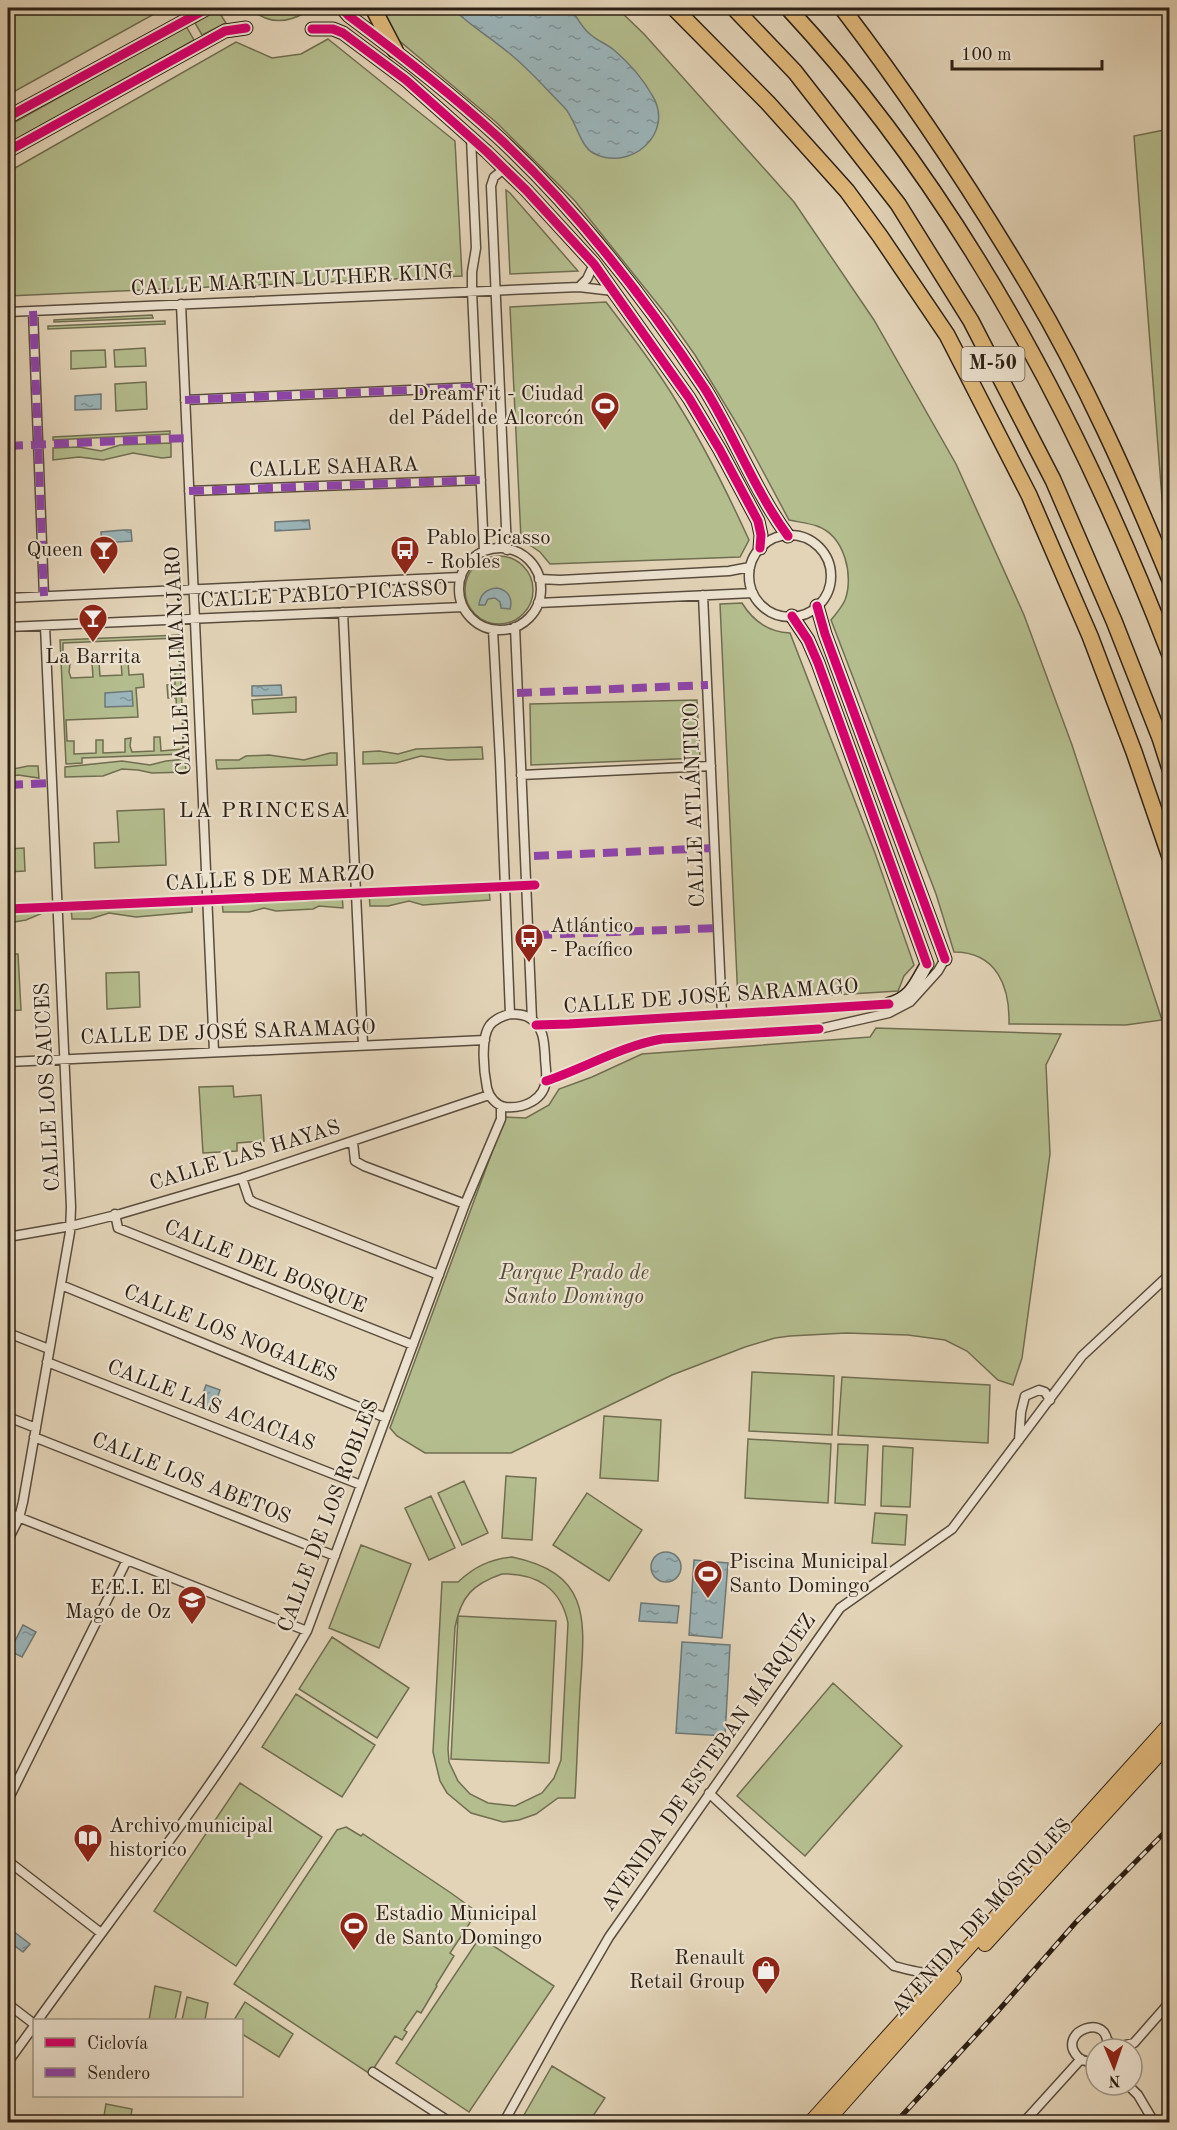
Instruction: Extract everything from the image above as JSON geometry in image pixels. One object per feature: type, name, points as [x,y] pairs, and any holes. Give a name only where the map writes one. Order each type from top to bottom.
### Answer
[{"type":"highway","points":[[373,8],[395,51]]},
{"type":"highway","points":[[674,8],[768,103],[847,191],[947,335],[1029,495],[1085,625],[1134,752],[1170,857]]},
{"type":"highway","name":"M-50","points":[[734,8],[795,72],[898,204],[971,321],[1053,480],[1114,621],[1170,769]]},
{"type":"highway","name":"M-50","points":[[788,8],[824,46],[932,187],[1004,303],[1088,463],[1150,603],[1170,655]]},
{"type":"highway","points":[[842,8],[931,133],[1030,289],[1114,451],[1170,580]]},
{"type":"main road","name":"AVENIDA DE MÓSTOLES","points":[[811,2122],[1170,1724]]},
{"type":"main road","name":"AVENIDA DE MÓSTOLES","points":[[826,2122],[999,1928],[1170,1742]]},
{"type":"street","points":[[8,117],[208,8]]},
{"type":"street","points":[[342,8],[349,16],[432,79],[497,136],[537,175],[584,227],[626,278],[705,391],[737,444],[773,515],[788,536]]},
{"type":"street","points":[[8,151],[225,31],[246,28]]},
{"type":"street","points":[[312,29],[333,29],[344,33],[406,80],[504,169],[594,264],[689,398],[720,450],[758,521],[761,535],[760,548]]},
{"type":"street","points":[[471,138],[476,248],[472,291],[484,552]]},
{"type":"street","points":[[504,169],[494,177],[491,183],[507,550]]},
{"type":"street","points":[[579,287],[587,279],[594,264]]},
{"type":"street","name":"CALLE MARTIN LUTHER KING","points":[[8,312],[579,287],[613,291]]},
{"type":"street","name":"CALLE KILIMANJARO","points":[[181,304],[214,1052]]},
{"type":"street","points":[[33,311],[44,596]]},
{"type":"street","points":[[185,400],[477,387]]},
{"type":"street","name":"CALLE SAHARA","points":[[189,491],[481,480]]},
{"type":"street","points":[[788,536],[810,540],[824,552],[831,570],[829,589],[817,606],[805,614],[792,616],[766,609],[753,593],[750,583],[750,567],[760,548],[769,541],[788,536]]},
{"type":"street","points":[[492,549],[507,550],[527,559],[533,566],[539,579],[540,595],[533,613],[524,622],[515,627],[493,630],[476,622],[463,607],[459,596],[461,577],[470,561],[484,552],[492,549]]},
{"type":"street","points":[[539,579],[729,572],[750,567]]},
{"type":"street","name":"CALLE PABLO PICASSO","points":[[8,598],[461,577]]},
{"type":"street","points":[[538,603],[753,593]]},
{"type":"street","name":"CALLE ATLÁNTICO","points":[[703,595],[722,1015]]},
{"type":"street","points":[[546,1081],[571,1073],[632,1046],[662,1039],[819,1029],[889,1013],[910,1002],[945,959],[825,634],[817,606]]},
{"type":"street","name":"CALLE PABLO PICASSO","points":[[8,627],[463,607]]},
{"type":"street","points":[[344,612],[363,1045]]},
{"type":"street","points":[[792,616],[808,640],[818,663],[927,964],[910,994],[889,1004]]},
{"type":"street","name":"CALLE LOS SAUCES","points":[[8,1540],[19,1518],[71,1226],[45,626]]},
{"type":"street","points":[[515,627],[534,1022]]},
{"type":"street","points":[[493,630],[510,1014]]},
{"type":"street","points":[[521,776],[711,766]]},
{"type":"street","name":"CALLE DE JOSÉ SARAMAGO","points":[[534,1022],[722,1015],[889,1004]]},
{"type":"street","points":[[510,1014],[523,1014],[534,1022],[543,1036],[546,1081],[534,1101],[518,1107],[501,1106],[489,1095],[485,1079],[485,1040],[490,1025],[498,1018],[510,1014]]},
{"type":"street","name":"CALLE DE JOSÉ SARAMAGO","points":[[8,1062],[485,1040]]},
{"type":"street","name":"CALLE LAS HAYAS","points":[[8,1237],[71,1226],[242,1178],[489,1095]]},
{"type":"street","name":"CALLE DE LOS ROBLES","points":[[39,2019],[218,1773],[307,1631],[465,1204],[501,1119],[501,1106]]},
{"type":"street","points":[[353,1142],[355,1161],[364,1166],[465,1204]]},
{"type":"street","points":[[242,1178],[249,1199],[253,1202],[439,1275]]},
{"type":"street","name":"CALLE DEL BOSQUE","points":[[115,1214],[118,1228],[413,1345]]},
{"type":"street","name":"AVENIDA DE ESTEBAN MÁRQUEZ","points":[[504,2122],[609,1937],[840,1608],[952,1529],[1082,1356],[1170,1274]]},
{"type":"street","name":"CALLE LOS NOGALES","points":[[61,1285],[386,1418]]},
{"type":"street","points":[[8,1333],[49,1350]]},
{"type":"street","name":"CALLE LAS ACACIAS","points":[[47,1362],[361,1485]]},
{"type":"street","points":[[1019,1441],[1021,1412],[1025,1396],[1039,1390],[1045,1392],[1050,1400]]},
{"type":"street","name":"CALLE LOS ABETOS","points":[[8,1417],[35,1432],[335,1556]]},
{"type":"street","points":[[8,1514],[307,1631]]},
{"type":"street","points":[[8,1800],[127,1560]]},
{"type":"street","name":"AVENIDA DE MÓSTOLES","points":[[709,1793],[894,1966],[922,1973],[936,1973],[950,1969]]},
{"type":"street","points":[[8,1861],[101,1933]]},
{"type":"street","points":[[1139,2037],[1170,2002]]},
{"type":"street","points":[[8,2004],[33,2024]]},
{"type":"street","points":[[8,2062],[33,2026]]},
{"type":"street","points":[[1084,2060],[1077,2055],[1073,2044],[1077,2034],[1081,2030],[1092,2027],[1104,2033],[1105,2037]]},
{"type":"street","points":[[1024,2122],[1081,2059]]},
{"type":"street","points":[[373,2072],[450,2122]]},
{"type":"street","points":[[1139,2097],[1154,2122]]},
{"type":"green space","points":[[8,8],[165,8],[8,95]]},
{"type":"green space","points":[[250,8],[294,8],[306,12],[291,19],[277,20],[263,17]]},
{"type":"green space","points":[[378,8],[617,8],[644,34],[794,202],[874,320],[956,464],[1024,615],[1072,745],[1162,1020],[1126,1025],[1009,1024],[1007,997],[998,974],[981,958],[954,952],[936,894],[831,620],[844,603],[848,590],[847,569],[841,547],[827,531],[814,525],[789,520],[743,434],[695,355],[668,317],[575,201],[497,123],[396,38]]},
{"type":"green space","points":[[217,9],[226,23],[202,35],[195,23]]},
{"type":"green space","points":[[186,26],[194,40],[8,144],[8,126]]},
{"type":"green space","points":[[328,39],[455,141],[462,276],[8,296],[8,172],[236,42],[272,58],[301,54]]},
{"type":"green space","points":[[1170,129],[1169,539],[1165,537],[1134,136]]},
{"type":"green space","points":[[506,190],[510,193],[578,271],[510,274]]},
{"type":"green space","name":"DreamFit - Ciudad del Pádel de Alcorcón","points":[[606,302],[644,352],[707,454],[749,540],[740,557],[550,564],[540,552],[521,539],[510,307]]},
{"type":"green space","points":[[152,315],[153,318],[54,322],[54,320]]},
{"type":"green space","points":[[165,321],[165,324],[48,329],[48,326]]},
{"type":"green space","points":[[145,348],[146,366],[115,367],[114,350]]},
{"type":"green space","points":[[105,350],[106,367],[71,369],[71,351]]},
{"type":"green space","points":[[146,382],[147,409],[116,411],[115,384]]},
{"type":"green space","points":[[170,431],[170,434],[53,440],[53,437]]},
{"type":"green space","points":[[171,443],[171,457],[162,458],[133,453],[103,460],[79,457],[53,460],[53,448],[79,447],[101,451],[120,445]]},
{"type":"green space","points":[[499,556],[512,559],[523,566],[530,577],[533,590],[530,603],[523,614],[512,621],[499,624],[486,621],[475,614],[468,603],[465,590],[468,577],[475,566],[486,559]]},
{"type":"green space","points":[[742,603],[751,615],[768,628],[790,633],[875,853],[914,965],[904,976],[898,991],[738,1001],[720,604]]},
{"type":"green space","points":[[179,635],[184,754],[82,758],[82,763],[66,764],[60,640]],"holes":[[[178,638],[180,672],[175,673],[175,684],[167,685],[168,698],[176,698],[177,715],[182,715],[183,749],[161,751],[160,737],[154,737],[154,751],[132,752],[131,738],[125,739],[125,752],[103,753],[103,740],[96,740],[96,753],[74,754],[74,741],[67,741],[66,720],[138,717],[136,688],[144,687],[143,674],[129,675],[128,661],[121,662],[122,675],[100,676],[99,663],[92,663],[93,677],[71,678],[70,664],[63,664],[63,643]]]},
{"type":"green space","points":[[296,697],[296,712],[253,714],[252,700]]},
{"type":"green space","points":[[697,700],[700,758],[531,765],[530,704]]},
{"type":"green space","points":[[482,747],[483,759],[448,760],[421,756],[396,763],[363,764],[363,752],[379,751],[398,754],[416,749]]},
{"type":"green space","points":[[337,753],[337,765],[217,769],[216,760],[239,760],[246,756],[269,755],[304,760]]},
{"type":"green space","points":[[185,759],[186,772],[152,773],[122,769],[103,776],[65,777],[65,767],[122,761],[150,765]]},
{"type":"green space","points":[[38,766],[39,778],[18,775],[8,777],[8,770]]},
{"type":"green space","points":[[164,809],[166,865],[95,868],[94,843],[119,842],[117,811]]},
{"type":"green space","points":[[24,848],[25,871],[8,872],[8,849]]},
{"type":"green space","points":[[465,889],[489,889],[490,900],[423,905],[409,901],[388,906],[370,906],[369,894],[397,897],[413,892],[444,894]]},
{"type":"green space","points":[[342,895],[343,908],[319,906],[313,909],[276,911],[264,908],[249,912],[223,912],[222,900],[264,902],[291,898],[314,901],[327,896]]},
{"type":"green space","points":[[192,901],[192,912],[136,917],[109,913],[90,919],[72,919],[71,907],[96,910],[120,904],[147,908],[166,903]]},
{"type":"green space","points":[[45,908],[45,912],[26,920],[8,923],[8,910]]},
{"type":"green space","points":[[8,954],[18,954],[21,1010],[8,1011]]},
{"type":"green space","points":[[139,972],[140,1007],[107,1009],[106,973]]},
{"type":"green space","name":"Parque Prado de Santo Domingo","points":[[876,1028],[1061,1034],[1046,1065],[1050,1154],[1022,1358],[1013,1385],[998,1380],[967,1351],[945,1340],[908,1335],[846,1333],[790,1336],[745,1347],[672,1375],[511,1453],[425,1453],[397,1436],[390,1428],[505,1117],[526,1118],[549,1105],[559,1089],[642,1054],[870,1037]]},
{"type":"green space","points":[[233,1086],[234,1097],[261,1095],[264,1141],[237,1143],[237,1151],[203,1153],[199,1087]]},
{"type":"green space","points":[[752,1372],[834,1376],[832,1435],[749,1431]]},
{"type":"green space","points":[[842,1377],[990,1385],[988,1443],[838,1435]]},
{"type":"green space","points":[[604,1416],[661,1420],[658,1481],[600,1478]]},
{"type":"green space","points":[[748,1439],[831,1444],[828,1503],[745,1498]]},
{"type":"green space","points":[[838,1444],[868,1445],[865,1505],[835,1503]]},
{"type":"green space","points":[[883,1446],[913,1448],[910,1507],[881,1506]]},
{"type":"green space","points":[[506,1476],[536,1478],[532,1540],[502,1538]]},
{"type":"green space","points":[[464,1481],[488,1533],[462,1545],[438,1493]]},
{"type":"green space","points":[[587,1493],[642,1530],[609,1581],[553,1545]]},
{"type":"green space","points":[[431,1496],[455,1548],[429,1560],[405,1508]]},
{"type":"green space","points":[[875,1513],[907,1515],[905,1545],[872,1543]]},
{"type":"green space","points":[[361,1545],[411,1564],[379,1648],[329,1628]]},
{"type":"green space","points":[[512,1557],[539,1565],[558,1576],[571,1590],[579,1606],[583,1645],[575,1798],[558,1798],[536,1814],[519,1820],[503,1822],[471,1813],[447,1793],[440,1781],[433,1752],[442,1582],[458,1582],[483,1565]],"holes":[[[502,1574],[514,1574],[536,1580],[553,1592],[560,1600],[568,1623],[561,1760],[554,1778],[542,1793],[515,1806],[488,1803],[470,1794],[458,1781],[449,1762],[448,1749],[455,1627],[461,1607],[470,1593],[483,1582]]]},
{"type":"green space","points":[[458,1616],[556,1621],[549,1763],[451,1759]]},
{"type":"green space","points":[[332,1637],[409,1688],[377,1738],[299,1689]]},
{"type":"green space","points":[[833,1683],[902,1746],[805,1856],[737,1796]]},
{"type":"green space","points":[[296,1694],[375,1745],[342,1797],[262,1747]]},
{"type":"green space","points":[[240,1783],[322,1837],[236,1966],[154,1911]]},
{"type":"green space","name":"Estadio Municipal de Santo Domingo","points":[[346,1827],[361,1836],[363,1834],[477,1912],[450,1953],[454,1956],[421,2013],[417,2011],[404,2030],[407,2032],[402,2040],[395,2036],[370,2074],[234,1984],[337,1830]]},
{"type":"green space","points":[[480,1937],[554,1986],[469,2112],[396,2063]]},
{"type":"green space","points":[[155,1986],[181,1992],[175,2019],[149,2019]]},
{"type":"green space","points":[[187,1997],[208,2003],[205,2019],[182,2019]]},
{"type":"green space","points":[[245,2002],[293,2034],[279,2057],[243,2035],[243,2019],[235,2019]]},
{"type":"green space","points":[[552,2066],[605,2098],[589,2122],[520,2122]]},
{"type":"green space","points":[[106,2104],[132,2109],[130,2122],[103,2122]]},
{"type":"water","points":[[452,8],[561,8],[565,12],[572,10],[588,33],[619,55],[635,71],[652,95],[658,109],[658,123],[654,135],[645,146],[621,158],[607,158],[593,153],[588,149],[568,112],[537,79],[509,53]]},
{"type":"water","points":[[101,394],[101,409],[75,410],[75,396]]},
{"type":"water","points":[[309,520],[310,529],[275,531],[275,522]]},
{"type":"water","points":[[131,530],[132,541],[102,543],[101,532]]},
{"type":"water","points":[[497,588],[509,595],[510,609],[501,608],[500,602],[495,598],[488,599],[485,605],[479,605],[484,593]]},
{"type":"water","points":[[281,685],[282,695],[252,696],[252,686]]},
{"type":"water","points":[[132,691],[133,706],[105,707],[105,693]]},
{"type":"water","points":[[206,1385],[220,1390],[212,1413],[198,1407]]},
{"type":"water","points":[[666,1552],[677,1556],[681,1567],[677,1578],[666,1582],[655,1578],[651,1567],[655,1556]]},
{"type":"water","name":"Piscina Municipal Santo Domingo","points":[[694,1560],[728,1563],[722,1638],[689,1635]]},
{"type":"water","points":[[641,1603],[679,1606],[677,1623],[639,1621]]},
{"type":"water","points":[[23,1625],[36,1632],[22,1657],[10,1651]]},
{"type":"water","points":[[682,1642],[730,1645],[725,1736],[676,1733]]},
{"type":"water","points":[[13,1931],[30,1944],[23,1952],[8,1941]]},
{"type":"railway","points":[[896,2122],[1077,1921],[1170,1827]]},
{"type":"marked path","points":[[33,311],[44,596]]},
{"type":"marked path","points":[[185,400],[477,387]]},
{"type":"marked path","points":[[8,446],[187,438]]},
{"type":"marked path","points":[[189,491],[481,480]]},
{"type":"marked path","points":[[517,693],[708,685]]},
{"type":"marked path","points":[[8,785],[52,783]]},
{"type":"marked path","points":[[534,856],[714,848]]},
{"type":"marked path","points":[[537,935],[718,928]]},
{"type":"cycle path","points":[[8,117],[208,8]]},
{"type":"cycle path","points":[[342,8],[349,16],[443,89],[497,136],[583,225],[659,322],[705,389],[765,501],[788,536]]},
{"type":"cycle path","points":[[8,151],[225,31],[246,28]]},
{"type":"cycle path","points":[[312,29],[333,29],[343,33],[406,80],[526,190],[594,264],[689,398],[720,450],[758,521],[761,535],[760,548]]},
{"type":"cycle path","points":[[817,606],[825,634],[945,959]]},
{"type":"cycle path","points":[[792,616],[808,640],[818,663],[927,964]]},
{"type":"cycle path","name":"CALLE 8 DE MARZO","points":[[8,909],[535,885]]},
{"type":"cycle path","points":[[536,1025],[889,1004]]},
{"type":"cycle path","points":[[546,1081],[618,1052],[662,1039],[819,1029]]},
{"type":"place","name":"DreamFit - Ciudad del Pádel de Alcorcón","points":[[605,432]]},
{"type":"place","name":"Queen","points":[[104,576]]},
{"type":"place","name":"Pablo Picasso - Robles","points":[[405,576]]},
{"type":"place","name":"La Barrita","points":[[93,644]]},
{"type":"place","name":"Atlántico - Pacífico","points":[[529,964]]},
{"type":"place","name":"Piscina Municipal Santo Domingo","points":[[708,1600]]},
{"type":"place","name":"E.E.I. El Mago de Oz","points":[[192,1626]]},
{"type":"place","name":"Archivo municipal historico","points":[[88,1864]]},
{"type":"place","name":"Estadio Municipal de Santo Domingo","points":[[354,1952]]},
{"type":"place","name":"Renault Retail Group","points":[[766,1996]]},
{"type":"district","name":"LA PRINCESA","points":[[264,811]]}]
